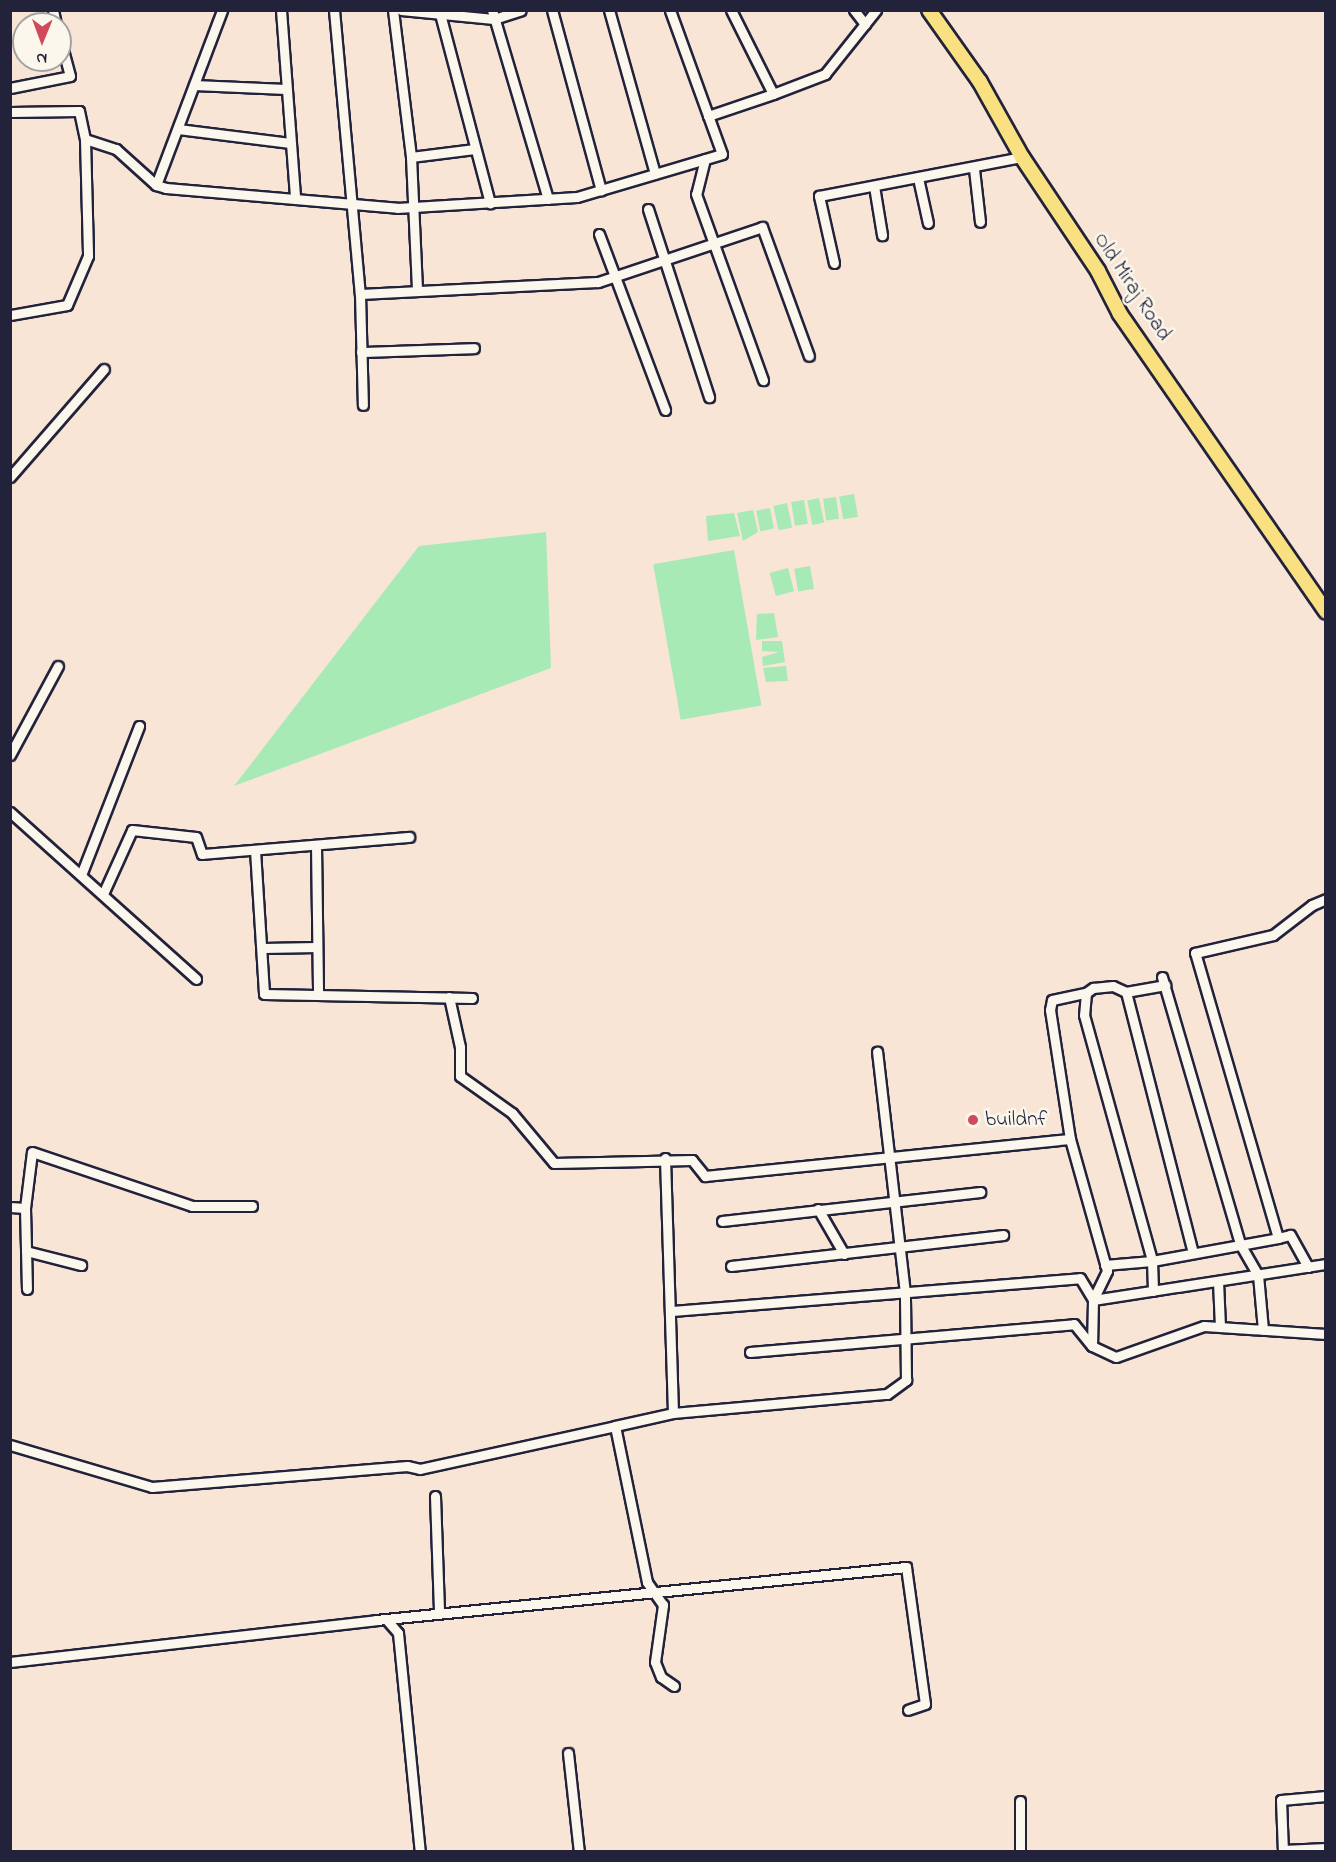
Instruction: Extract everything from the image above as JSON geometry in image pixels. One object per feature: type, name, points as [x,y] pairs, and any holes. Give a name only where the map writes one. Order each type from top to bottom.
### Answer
[{"type":"main road","name":"Old Miraj Road","points":[[929,10],[980,82],[1022,157],[1098,271],[1120,314],[1326,612]]},
{"type":"street","points":[[156,185],[222,10]]},
{"type":"street","points":[[281,10],[295,198]]},
{"type":"street","points":[[334,10],[354,204],[360,294],[363,405]]},
{"type":"street","points":[[393,10],[411,157],[417,291]]},
{"type":"street","points":[[400,10],[493,15],[521,10]]},
{"type":"street","points":[[552,10],[601,190]]},
{"type":"street","points":[[609,10],[655,174]]},
{"type":"street","points":[[85,139],[116,149],[156,185],[354,204],[415,207],[577,197],[722,154],[670,10]]},
{"type":"street","points":[[854,10],[865,24]]},
{"type":"street","points":[[708,116],[825,74],[876,10]]},
{"type":"street","points":[[733,11],[773,94]]},
{"type":"street","points":[[439,12],[490,202]]},
{"type":"street","points":[[493,15],[548,199]]},
{"type":"street","points":[[10,88],[70,76],[69,72]]},
{"type":"street","points":[[194,86],[286,89]]},
{"type":"street","points":[[10,111],[79,111],[85,139],[88,256],[67,305],[10,315]]},
{"type":"street","points":[[178,129],[291,143]]},
{"type":"street","points":[[411,157],[475,149]]},
{"type":"street","points":[[834,263],[819,196],[974,169],[1022,157]]},
{"type":"street","points":[[705,159],[696,194],[763,381]]},
{"type":"street","points":[[974,169],[980,222]]},
{"type":"street","points":[[918,178],[928,223]]},
{"type":"street","points":[[874,186],[882,235]]},
{"type":"street","points":[[648,209],[709,397]]},
{"type":"street","points":[[360,294],[598,282],[762,227],[809,356]]},
{"type":"street","points":[[599,234],[665,410]]},
{"type":"street","points":[[361,352],[474,348]]},
{"type":"street","points":[[10,477],[104,369]]},
{"type":"street","points":[[10,755],[58,666]]},
{"type":"street","points":[[81,875],[139,726]]},
{"type":"street","points":[[10,812],[196,979]]},
{"type":"street","points":[[103,894],[132,830],[196,837],[202,854],[409,837]]},
{"type":"street","points":[[316,845],[318,992]]},
{"type":"street","points":[[255,850],[263,948],[264,994],[318,992],[472,998]]},
{"type":"street","points":[[1278,1238],[1195,953],[1273,935],[1312,905],[1326,899]]},
{"type":"street","points":[[263,948],[317,946]]},
{"type":"street","points":[[1092,1346],[1093,1300],[1107,1271],[1070,1139],[1050,1010],[1052,1000],[1086,993],[1093,988],[1113,986],[1126,992],[1163,981],[1240,1244],[1258,1275],[1263,1330]]},
{"type":"street","points":[[1126,992],[1193,1253]]},
{"type":"street","points":[[1086,993],[1084,1015],[1152,1261],[1153,1291]]},
{"type":"street","points":[[449,998],[460,1047],[460,1076],[512,1113],[554,1163],[665,1158],[692,1160],[705,1176],[1070,1139]]},
{"type":"street","points":[[10,1445],[152,1487],[407,1466],[420,1469],[673,1413],[887,1394],[906,1380],[905,1293],[877,1052]]},
{"type":"street","points":[[27,1289],[25,1208],[32,1152],[192,1206],[252,1206]]},
{"type":"street","points":[[665,1158],[672,1311],[673,1413]]},
{"type":"street","points":[[722,1221],[980,1192]]},
{"type":"street","points":[[10,1207],[25,1208]]},
{"type":"street","points":[[818,1209],[844,1254]]},
{"type":"street","points":[[731,1266],[1003,1235]]},
{"type":"street","points":[[1105,1264],[1152,1261],[1290,1235],[1308,1267]]},
{"type":"street","points":[[26,1251],[81,1264]]},
{"type":"street","points":[[1093,1300],[1326,1264]]},
{"type":"street","points":[[672,1311],[1080,1278],[1093,1300]]},
{"type":"street","points":[[1218,1281],[1220,1327]]},
{"type":"street","points":[[750,1352],[1074,1324],[1092,1346],[1116,1357],[1204,1326],[1326,1334]]},
{"type":"street","points":[[615,1426],[647,1582],[657,1593],[663,1605],[655,1662],[661,1677],[674,1686]]},
{"type":"street","points":[[435,1496],[439,1613]]},
{"type":"street","points":[[10,1662],[439,1613],[906,1567],[925,1704],[908,1710]]},
{"type":"street","points":[[386,1619],[398,1633],[420,1851]]},
{"type":"street","points":[[568,1753],[579,1851]]},
{"type":"street","points":[[1326,1796],[1281,1800],[1283,1851],[1326,1848]]},
{"type":"street","points":[[1020,1801],[1020,1851]]},
{"type":"green space","points":[[854,494],[858,517],[843,519],[839,497]]},
{"type":"green space","points":[[836,497],[839,519],[826,521],[823,499]]},
{"type":"green space","points":[[819,498],[824,522],[812,525],[807,500]]},
{"type":"green space","points":[[804,500],[808,524],[795,526],[791,502]]},
{"type":"green space","points":[[787,503],[792,527],[779,530],[773,506]]},
{"type":"green space","points":[[770,508],[774,529],[760,531],[756,511]]},
{"type":"green space","points":[[753,510],[758,532],[743,541],[737,513]]},
{"type":"green space","points":[[734,513],[740,536],[708,541],[706,516]]},
{"type":"green space","points":[[546,532],[551,668],[234,786],[419,546]]},
{"type":"green space","points":[[734,550],[761,706],[681,720],[653,564]]},
{"type":"green space","points":[[810,566],[814,589],[798,591],[794,569]]},
{"type":"green space","points":[[788,568],[794,591],[776,596],[770,573]]},
{"type":"green space","points":[[774,613],[778,637],[756,640],[757,614]]},
{"type":"green space","points":[[762,641],[782,641],[785,662],[763,666],[762,657],[779,652],[762,651]]},
{"type":"green space","points":[[786,666],[788,681],[766,682],[763,668]]},
{"type":"place","name":"buildnf","points":[[973,1120]]}]
